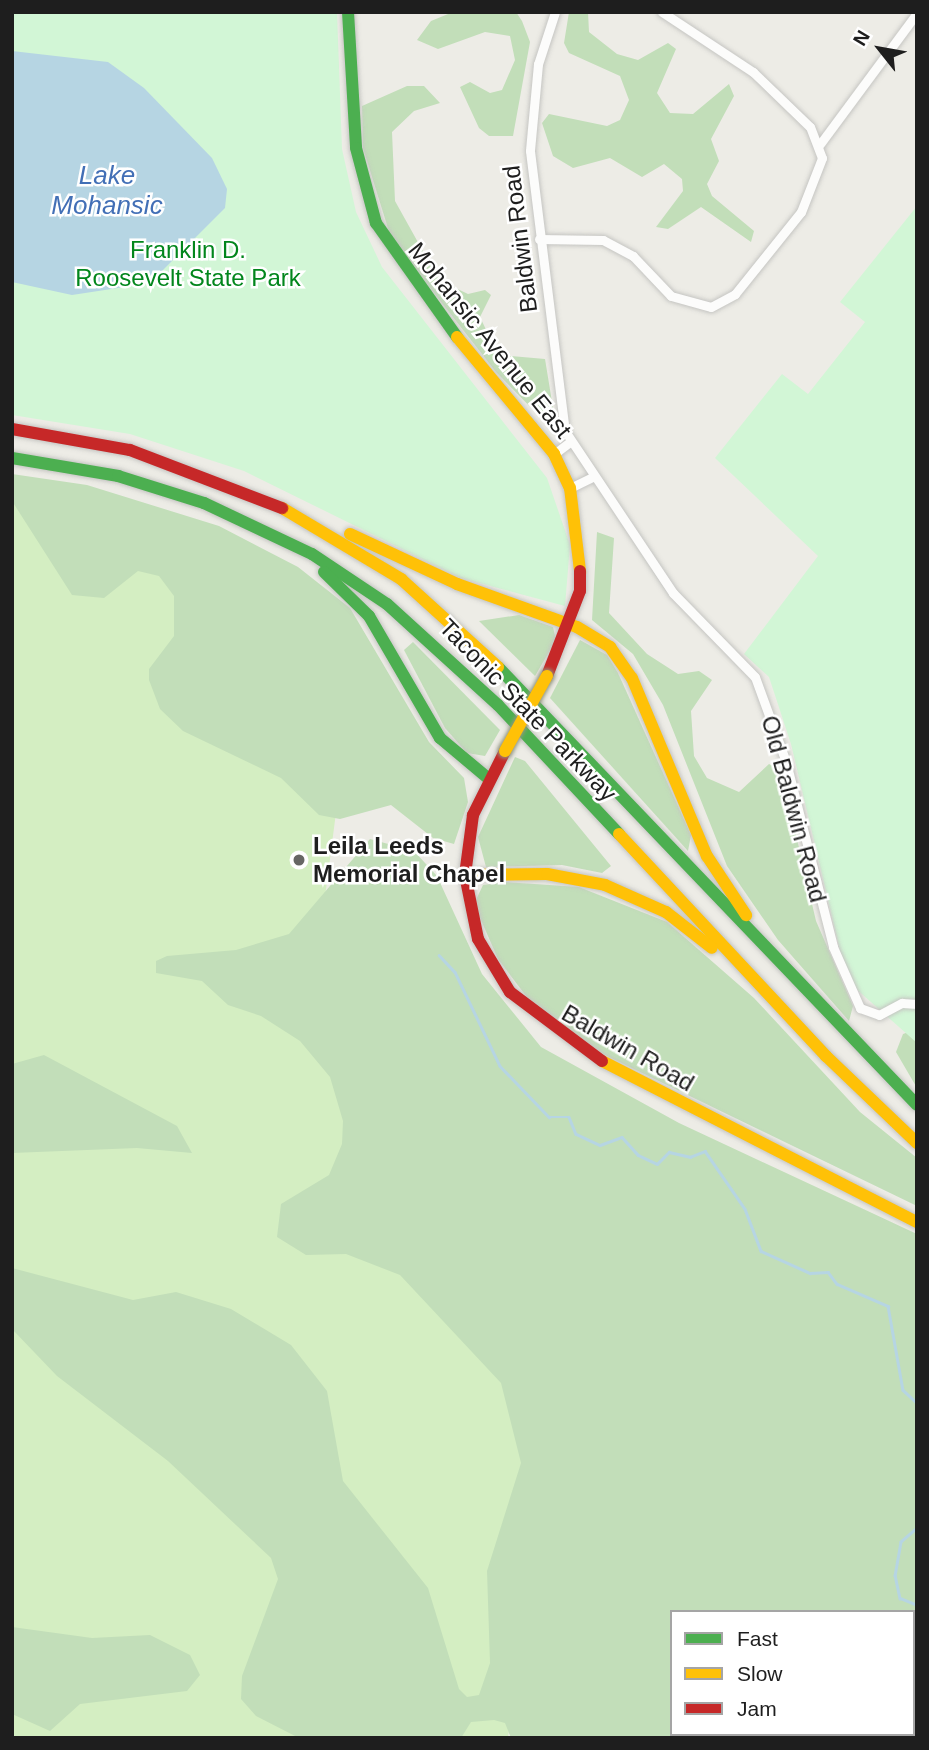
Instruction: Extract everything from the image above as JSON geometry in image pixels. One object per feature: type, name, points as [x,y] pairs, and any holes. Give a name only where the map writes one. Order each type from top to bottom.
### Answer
[{"type":"main road","name":"Mohansic Avenue East","points":[[348,12],[356,148],[376,223],[417,288],[554,454],[570,488]]},
{"type":"main road","name":"Taconic State Parkway","points":[[12,429],[130,450],[216,478],[343,540],[448,617],[917,1105]]},
{"type":"main road","name":"Taconic State Parkway","points":[[12,458],[146,484],[259,527],[363,586],[448,656],[785,1012],[917,1143]]},
{"type":"main road","points":[[216,478],[302,508],[457,584],[572,624],[624,664],[713,868],[802,988]]},
{"type":"main road","name":"Baldwin Road","points":[[570,488],[582,562],[572,624],[547,676],[489,779],[470,824],[465,875],[471,918],[488,961],[554,1031],[628,1077],[917,1222]]},
{"type":"main road","points":[[259,527],[355,599],[435,733],[489,779]]},
{"type":"main road","points":[[465,875],[558,875],[634,895],[696,933],[785,1012]]},
{"type":"street","name":"Baldwin Road","points":[[555,12],[532,102],[539,239],[570,442]]},
{"type":"street","points":[[539,239],[603,240],[633,256],[685,304],[723,303],[801,212],[822,158],[820,144],[772,88],[662,12]]},
{"type":"street","points":[[820,144],[917,13]]},
{"type":"street","points":[[554,454],[570,442]]},
{"type":"street","name":"Old Baldwin Road","points":[[570,442],[673,593],[755,677],[786,762],[832,947],[860,1008],[880,1015],[902,1003],[917,1004]]},
{"type":"street","points":[[570,488],[593,477]]},
{"type":"green space","name":"Franklin D. Roosevelt State Park","points":[[12,12],[337,12],[342,149],[356,212],[382,267],[547,478],[570,545],[565,606],[461,578],[244,471],[130,434],[12,415]]},
{"type":"green space","points":[[453,12],[516,12],[522,21],[530,42],[513,136],[489,136],[479,128],[460,87],[470,82],[490,93],[502,90],[515,60],[510,36],[485,32],[438,49],[417,40],[431,21]]},
{"type":"green space","points":[[569,12],[588,12],[589,32],[617,54],[638,60],[668,43],[676,49],[657,93],[670,113],[693,114],[729,84],[734,96],[711,139],[719,161],[707,184],[712,196],[754,231],[751,242],[701,207],[668,229],[656,227],[683,191],[682,179],[664,164],[642,177],[610,158],[573,168],[553,156],[542,123],[549,114],[607,126],[620,120],[629,100],[620,76],[569,53],[564,43]]},
{"type":"green space","points":[[407,86],[424,86],[440,103],[414,111],[392,132],[395,201],[439,280],[468,294],[485,290],[491,295],[480,317],[498,355],[545,359],[553,408],[548,425],[496,372],[391,238],[363,148],[362,106]]},
{"type":"green space","points":[[917,206],[917,1043],[854,987],[842,959],[791,744],[769,677],[744,654],[818,556],[715,458],[782,374],[808,394],[865,322],[840,302]]},
{"type":"green space","points":[[12,474],[87,485],[219,526],[298,567],[350,608],[429,742],[464,778],[468,802],[454,844],[433,838],[391,805],[340,819],[319,815],[281,778],[183,731],[160,709],[149,680],[149,669],[174,636],[174,596],[159,576],[138,571],[104,598],[72,595],[12,501]]},
{"type":"green space","points":[[12,485],[138,535],[337,805],[312,997],[548,1419],[508,1738],[12,1738]]},
{"type":"green space","points":[[597,532],[614,538],[609,613],[647,654],[678,674],[699,671],[712,680],[691,711],[694,756],[707,778],[739,792],[769,764],[781,770],[816,921],[853,1006],[849,1021],[778,940],[727,866],[663,705],[633,654],[592,620]]},
{"type":"green space","points":[[519,615],[553,627],[556,640],[535,676],[479,621]]},
{"type":"green space","points":[[580,640],[607,655],[618,673],[691,835],[688,851],[550,698]]},
{"type":"green space","points":[[413,642],[500,730],[485,756],[467,753],[445,728],[404,650]]},
{"type":"green space","points":[[515,757],[525,761],[611,866],[602,873],[562,865],[486,867],[478,837]]},
{"type":"green space","points":[[370,839],[414,851],[437,876],[482,974],[541,1047],[679,1123],[917,1234],[917,1738],[511,1738],[505,1723],[494,1720],[471,1722],[461,1738],[299,1738],[256,1716],[241,1699],[242,1676],[278,1579],[271,1558],[168,1461],[57,1376],[12,1329],[12,1268],[133,1300],[176,1292],[231,1309],[291,1345],[327,1391],[343,1481],[428,1588],[459,1689],[467,1697],[479,1695],[490,1663],[487,1571],[521,1463],[501,1383],[400,1275],[346,1254],[306,1255],[277,1237],[281,1204],[329,1175],[342,1144],[343,1121],[330,1077],[300,1041],[261,1016],[228,1005],[202,981],[156,973],[156,961],[167,956],[236,950],[289,934]]},
{"type":"green space","points":[[505,882],[579,887],[667,922],[754,998],[860,1112],[917,1158],[917,1206],[605,1055],[536,1009],[498,959],[474,904],[483,885]]},
{"type":"green space","points":[[917,1029],[917,1088],[896,1052],[903,1034]]},
{"type":"green space","points":[[44,1055],[177,1126],[192,1153],[137,1148],[12,1153],[12,1064]]},
{"type":"green space","points":[[12,1627],[92,1638],[150,1635],[190,1655],[200,1675],[187,1691],[80,1704],[50,1731],[12,1714]]},
{"type":"water","name":"Lake Mohansic","points":[[12,51],[108,62],[144,88],[212,158],[227,189],[225,208],[158,275],[131,286],[72,295],[12,282]]},
{"type":"waterway","points":[[439,955],[455,972],[500,1066],[549,1117],[569,1117],[576,1134],[600,1145],[622,1137],[638,1155],[657,1164],[669,1152],[690,1157],[705,1151],[745,1209],[761,1251],[810,1273],[828,1272],[837,1284],[888,1306],[903,1390],[917,1403]]},
{"type":"waterway","points":[[917,1528],[901,1542],[895,1575],[900,1598],[917,1605]]},
{"type":"traffic: fast","points":[[348,12],[356,148],[376,223],[457,337]]},
{"type":"traffic: fast","points":[[12,458],[118,476],[204,503],[312,554],[387,604],[498,705],[619,834]]},
{"type":"traffic: fast","points":[[324,572],[369,616],[440,738],[489,779]]},
{"type":"traffic: fast","points":[[498,667],[917,1105]]},
{"type":"traffic: slow","points":[[457,337],[554,454],[570,488],[580,571]]},
{"type":"traffic: slow","points":[[282,508],[401,579],[498,667]]},
{"type":"traffic: slow","points":[[350,534],[457,584],[577,627],[610,647],[632,678],[707,856],[746,915]]},
{"type":"traffic: slow","points":[[505,751],[547,676]]},
{"type":"traffic: slow","points":[[619,834],[826,1056],[917,1143]]},
{"type":"traffic: slow","points":[[465,875],[547,874],[605,885],[666,912],[712,948]]},
{"type":"traffic: slow","points":[[602,1061],[917,1222]]},
{"type":"traffic: jam","points":[[12,429],[130,450],[282,508]]},
{"type":"traffic: jam","points":[[547,676],[580,591],[580,571]]},
{"type":"traffic: jam","points":[[505,751],[473,815],[465,875],[478,939],[510,992],[602,1061]]},
{"type":"place","name":"Leila Leeds Memorial Chapel","points":[[299,860]]}]
